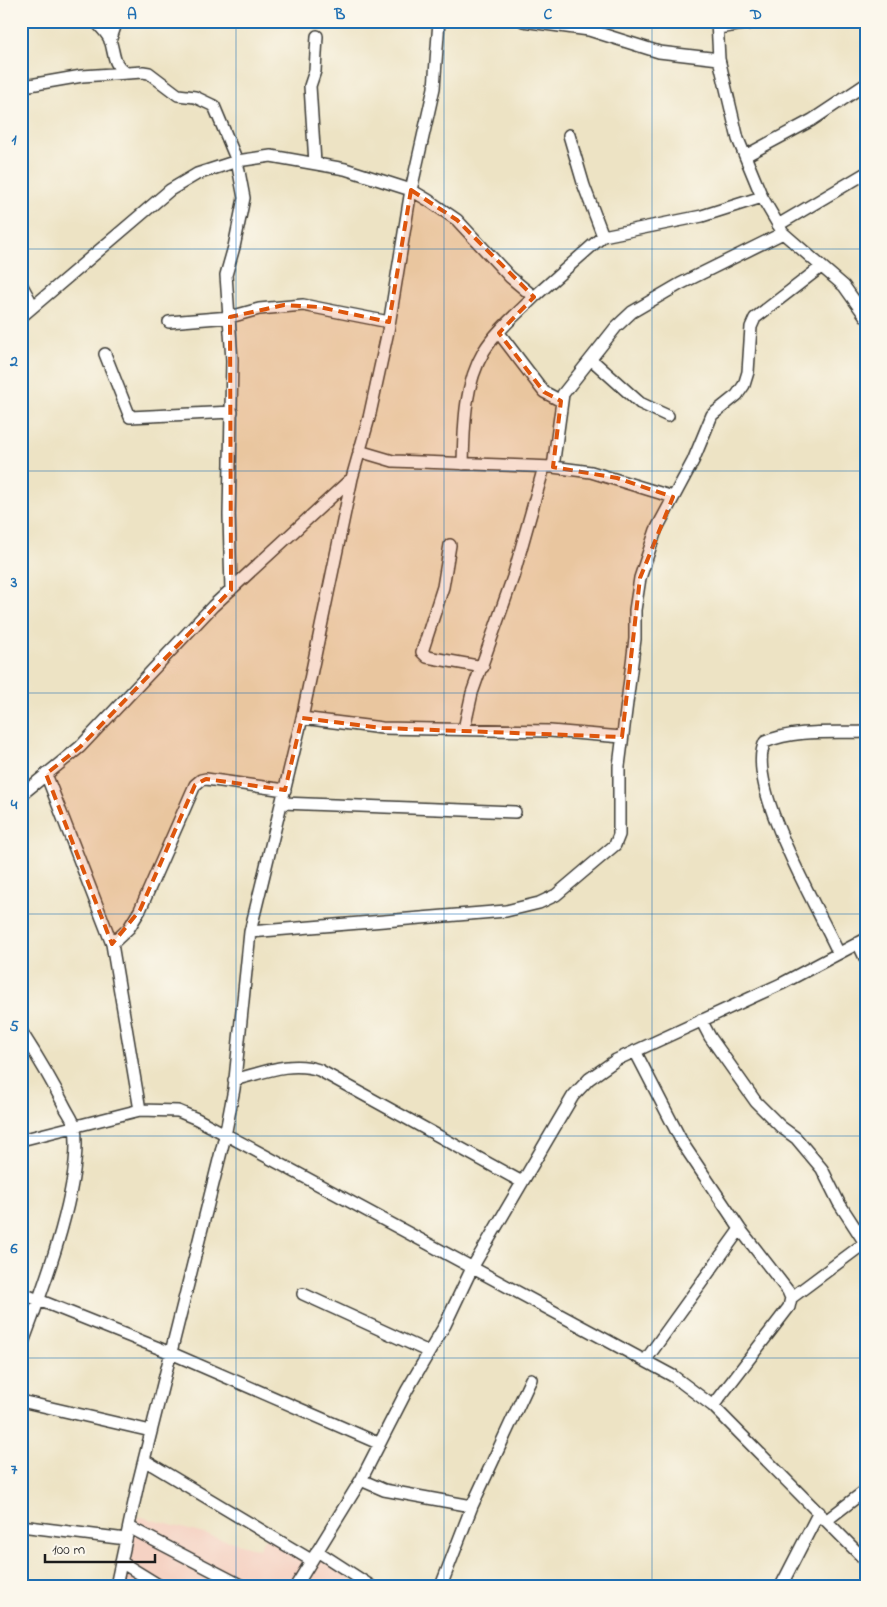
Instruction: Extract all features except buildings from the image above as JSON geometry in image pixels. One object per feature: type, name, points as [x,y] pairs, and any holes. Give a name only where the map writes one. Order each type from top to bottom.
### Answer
[{"type":"street","points":[[95,21],[106,32],[110,41],[114,62],[125,72]]},
{"type":"street","points":[[110,41],[117,21]]},
{"type":"street","points":[[116,1586],[151,1430],[225,1136],[234,1080],[250,932],[302,718],[352,478],[368,418],[389,322],[410,190],[434,88],[439,21]]},
{"type":"street","points":[[523,21],[589,30],[659,52],[719,59]]},
{"type":"street","points":[[763,21],[717,25],[719,59],[738,139],[762,197],[781,229],[844,286],[866,316]]},
{"type":"street","points":[[315,163],[310,86],[314,71],[317,36]]},
{"type":"street","points":[[21,84],[30,85],[82,76],[125,72],[149,73],[178,95],[195,97],[214,106],[236,161],[244,198],[236,239],[226,275],[230,317],[232,412],[229,515],[231,590]]},
{"type":"street","points":[[744,156],[812,120],[866,84]]},
{"type":"street","points":[[569,135],[584,186],[603,236]]},
{"type":"street","points":[[21,317],[170,190],[197,174],[236,161],[271,156],[345,169],[410,190],[457,220],[510,277],[534,297]]},
{"type":"street","points":[[464,729],[472,693],[513,577],[548,467],[560,427],[561,401],[570,383],[592,360],[616,327],[632,312],[781,229],[866,173]]},
{"type":"street","points":[[463,464],[465,418],[474,372],[485,350],[534,297],[603,236],[702,216],[762,197]]},
{"type":"street","points":[[250,932],[506,911],[539,903],[556,895],[618,841],[622,737],[635,639],[635,610],[640,578],[656,530],[693,461],[712,415],[737,395],[744,385],[748,372],[751,327],[756,318],[821,266]]},
{"type":"street","points":[[21,284],[33,306]]},
{"type":"street","points":[[169,322],[230,317],[259,309],[303,304],[389,322]]},
{"type":"street","points":[[499,334],[544,392],[561,401]]},
{"type":"street","points":[[105,354],[130,417],[232,412]]},
{"type":"street","points":[[592,360],[640,403],[668,416]]},
{"type":"street","points":[[359,451],[393,461],[548,467],[617,478],[673,496]]},
{"type":"street","points":[[21,795],[80,747],[213,606],[352,478]]},
{"type":"street","points":[[450,545],[443,587],[422,652],[427,657],[482,667]]},
{"type":"street","points":[[302,718],[382,728],[550,731],[622,737]]},
{"type":"street","points":[[838,952],[784,841],[762,775],[760,751],[765,742],[777,737],[794,734],[866,732]]},
{"type":"street","points":[[46,774],[112,944],[140,1110]]},
{"type":"street","points":[[112,944],[129,928],[140,910],[195,784],[201,780],[285,790]]},
{"type":"street","points":[[282,803],[515,812]]},
{"type":"street","points":[[296,1586],[361,1480],[378,1443],[429,1352],[472,1268],[573,1096],[588,1079],[603,1068],[636,1051],[781,984],[838,952],[862,941],[866,960]]},
{"type":"street","points":[[701,1020],[710,1037],[756,1102],[780,1127],[796,1138],[822,1169],[839,1203],[866,1242],[790,1298]]},
{"type":"street","points":[[21,1031],[45,1070],[75,1126],[75,1170],[61,1228],[39,1300],[21,1348]]},
{"type":"street","points":[[636,1051],[683,1144],[740,1229],[773,1270],[790,1298],[789,1307],[713,1406]]},
{"type":"street","points":[[234,1080],[291,1065],[306,1065],[319,1070],[522,1182]]},
{"type":"street","points":[[21,1140],[140,1110],[178,1111],[197,1119],[225,1136],[674,1376],[713,1406],[866,1561]]},
{"type":"street","points":[[645,1360],[740,1229]]},
{"type":"street","points":[[21,1293],[171,1353],[378,1443]]},
{"type":"street","points":[[303,1294],[429,1352]]},
{"type":"street","points":[[440,1586],[472,1506],[531,1379]]},
{"type":"street","points":[[21,1402],[151,1430]]},
{"type":"street","points":[[144,1460],[371,1586]]},
{"type":"street","points":[[361,1480],[384,1490],[472,1506]]},
{"type":"street","points":[[781,1586],[823,1516],[866,1490]]},
{"type":"street","points":[[21,1526],[126,1539]]},
{"type":"street","points":[[129,1527],[242,1586]]},
{"type":"street","points":[[121,1562],[160,1586]]},
{"type":"highlighted area","points":[[411,190],[457,220],[534,297],[499,333],[544,392],[561,401],[553,467],[617,478],[673,497],[640,578],[622,737],[382,728],[302,718],[285,790],[206,779],[195,785],[140,910],[112,944],[46,774],[80,747],[231,590],[230,317],[284,305],[319,307],[389,322]]},
{"type":"shaded area","points":[[138,1516],[259,1549],[265,1537],[320,1557],[361,1586],[122,1586]]}]
